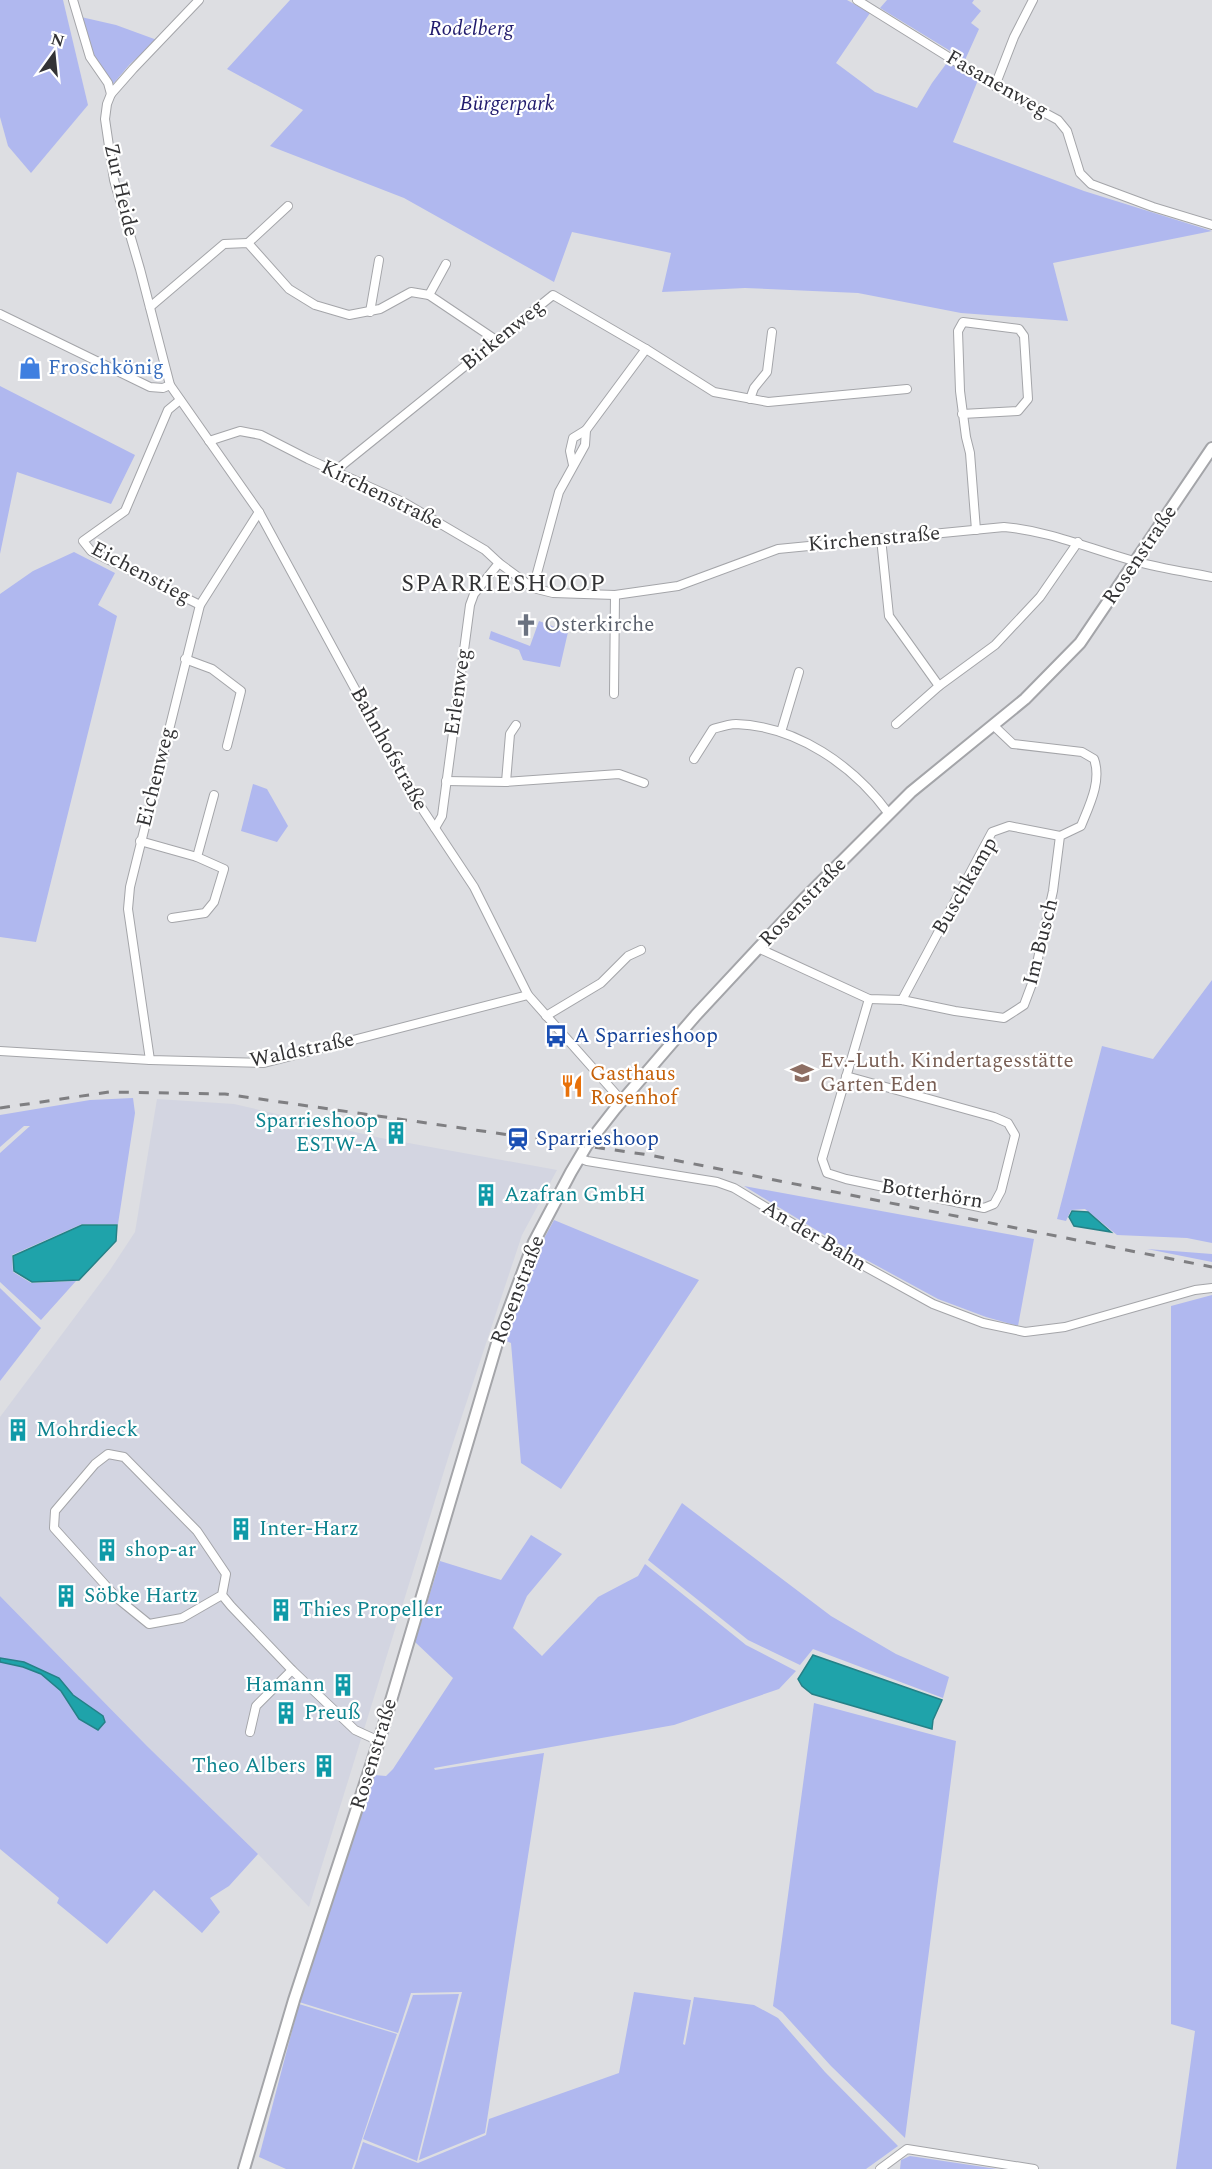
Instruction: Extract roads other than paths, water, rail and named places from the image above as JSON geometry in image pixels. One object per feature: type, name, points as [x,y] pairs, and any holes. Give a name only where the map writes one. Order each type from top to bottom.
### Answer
[{"type":"main road","name":"Rosenstraße","points":[[244,2169],[294,2000],[379,1741],[500,1333],[534,1242],[579,1158],[622,1101],[696,1015],[758,948],[911,792],[1025,699],[1080,643],[1212,448]]},
{"type":"street","points":[[73,0],[90,57],[108,83],[111,94]]},
{"type":"street","points":[[111,94],[199,0]]},
{"type":"street","name":"Fasanenweg","points":[[857,0],[995,86],[1058,120],[1067,131],[1080,173],[1091,184],[1153,207],[1212,225]]},
{"type":"street","points":[[995,86],[1014,37],[1033,0]]},
{"type":"street","name":"Zur Heide","points":[[111,94],[105,119],[114,180],[170,385]]},
{"type":"street","points":[[150,307],[224,244],[248,243],[288,206]]},
{"type":"street","points":[[248,243],[289,289],[315,305],[349,315],[380,309],[411,292],[429,295],[496,340]]},
{"type":"street","points":[[370,312],[379,260]]},
{"type":"street","points":[[429,295],[446,264]]},
{"type":"street","name":"Birkenweg","points":[[335,471],[553,295],[714,392],[768,402],[907,389]]},
{"type":"street","points":[[0,314],[150,387],[163,388],[170,385]]},
{"type":"street","points":[[962,414],[1018,411],[1024,406],[1028,399],[1024,336],[1019,329],[963,322],[958,331],[960,392],[962,414],[970,453],[976,530]]},
{"type":"street","points":[[750,399],[754,388],[767,372],[772,332]]},
{"type":"street","points":[[573,465],[570,451],[573,438],[586,430],[646,349]]},
{"type":"street","name":"Bahnhofstraße","points":[[170,385],[259,512],[411,792],[474,887],[528,995],[622,1101]]},
{"type":"street","name":"Eichenstieg","points":[[180,400],[168,410],[125,511],[83,541],[91,551],[200,605]]},
{"type":"street","points":[[533,588],[559,492],[585,445],[586,430]]},
{"type":"street","name":"Kirchenstraße","points":[[209,441],[240,431],[261,435],[405,503],[485,550],[533,588],[553,593],[615,595],[678,586],[778,549],[1004,527],[1030,529],[1078,542],[1136,562],[1212,577]]},
{"type":"street","name":"Eichenweg","points":[[150,1060],[128,909],[130,887],[200,605],[259,512]]},
{"type":"street","points":[[881,538],[890,616],[939,686]]},
{"type":"street","points":[[896,724],[939,686],[995,645],[1040,597],[1078,542]]},
{"type":"street","name":"Erlenweg","points":[[435,828],[442,816],[470,605],[474,594],[499,563]]},
{"type":"street","points":[[614,694],[615,595]]},
{"type":"street","points":[[186,659],[212,669],[241,691],[227,746]]},
{"type":"street","points":[[781,732],[799,672]]},
{"type":"street","points":[[694,759],[713,729],[734,723],[781,732],[836,759],[877,798],[889,814]]},
{"type":"street","points":[[506,782],[510,734],[516,725]]},
{"type":"street","points":[[993,725],[1013,744],[1082,752],[1094,759],[1096,764],[1095,793],[1081,826],[1060,836]]},
{"type":"street","points":[[446,781],[506,782],[619,774],[644,783]]},
{"type":"street","points":[[197,857],[214,795]]},
{"type":"street","name":"Buschkamp","points":[[902,1000],[992,832],[1009,826],[1060,836]]},
{"type":"street","name":"Im Busch","points":[[758,948],[869,999],[902,1000],[1004,1018],[1024,1005],[1033,981],[1053,891],[1060,836]]},
{"type":"street","points":[[140,841],[197,857],[224,869],[214,902],[205,913],[172,918]]},
{"type":"street","points":[[546,1016],[601,983],[628,956],[640,950]]},
{"type":"street","name":"Waldstraße","points":[[0,1050],[150,1060],[264,1063],[528,995]]},
{"type":"street","name":"Botterhörn","points":[[846,1076],[994,1117],[1008,1123],[1014,1135],[1001,1191],[994,1204],[984,1208],[827,1173],[822,1159],[846,1076],[869,999]]},
{"type":"street","name":"An der Bahn","points":[[579,1158],[717,1182],[734,1188],[855,1261],[933,1304],[983,1323],[1025,1332],[1065,1327],[1195,1290],[1212,1288]]},
{"type":"street","points":[[108,1454],[124,1457],[197,1531],[226,1574],[222,1595],[182,1618],[149,1624],[117,1598],[54,1528],[55,1511],[95,1464],[108,1454]]},
{"type":"street","points":[[222,1595],[292,1670],[356,1730],[379,1741]]},
{"type":"street","points":[[250,1732],[256,1706],[292,1670]]},
{"type":"street","points":[[880,2169],[907,2149],[1034,2169]]},
{"type":"railway","points":[[0,1108],[109,1092],[225,1094],[649,1155],[1212,1267]]},
{"type":"place","name":"Froschkönig","points":[[30,368]]},
{"type":"place","name":"Osterkirche","points":[[526,625]]},
{"type":"place","name":"A Sparrieshoop","points":[[556,1036]]},
{"type":"place","name":"Ev.-Luth. Kindertagesstätte Garten Eden","points":[[802,1073]]},
{"type":"place","name":"Gasthaus Rosenhof","points":[[572,1086]]},
{"type":"place","name":"Sparrieshoop ESTW-A","points":[[396,1133]]},
{"type":"place","name":"Sparrieshoop","points":[[518,1139]]},
{"type":"place","name":"Azafran GmbH","points":[[486,1195]]},
{"type":"place","name":"Mohrdieck","points":[[18,1430]]},
{"type":"place","name":"Inter-Harz","points":[[241,1529]]},
{"type":"place","name":"shop-ar","points":[[107,1550]]},
{"type":"place","name":"Söbke Hartz","points":[[66,1596]]},
{"type":"place","name":"Thies Propeller","points":[[281,1610]]},
{"type":"place","name":"Hamann","points":[[343,1685]]},
{"type":"place","name":"Preuß","points":[[286,1713]]},
{"type":"place","name":"Theo Albers","points":[[324,1766]]},
{"type":"district","name":"SPARRIESHOOP","points":[[504,584]]},
{"type":"park label","name":"Rodelberg","points":[[471,29]]},
{"type":"park label","name":"Bürgerpark","points":[[507,104]]}]
